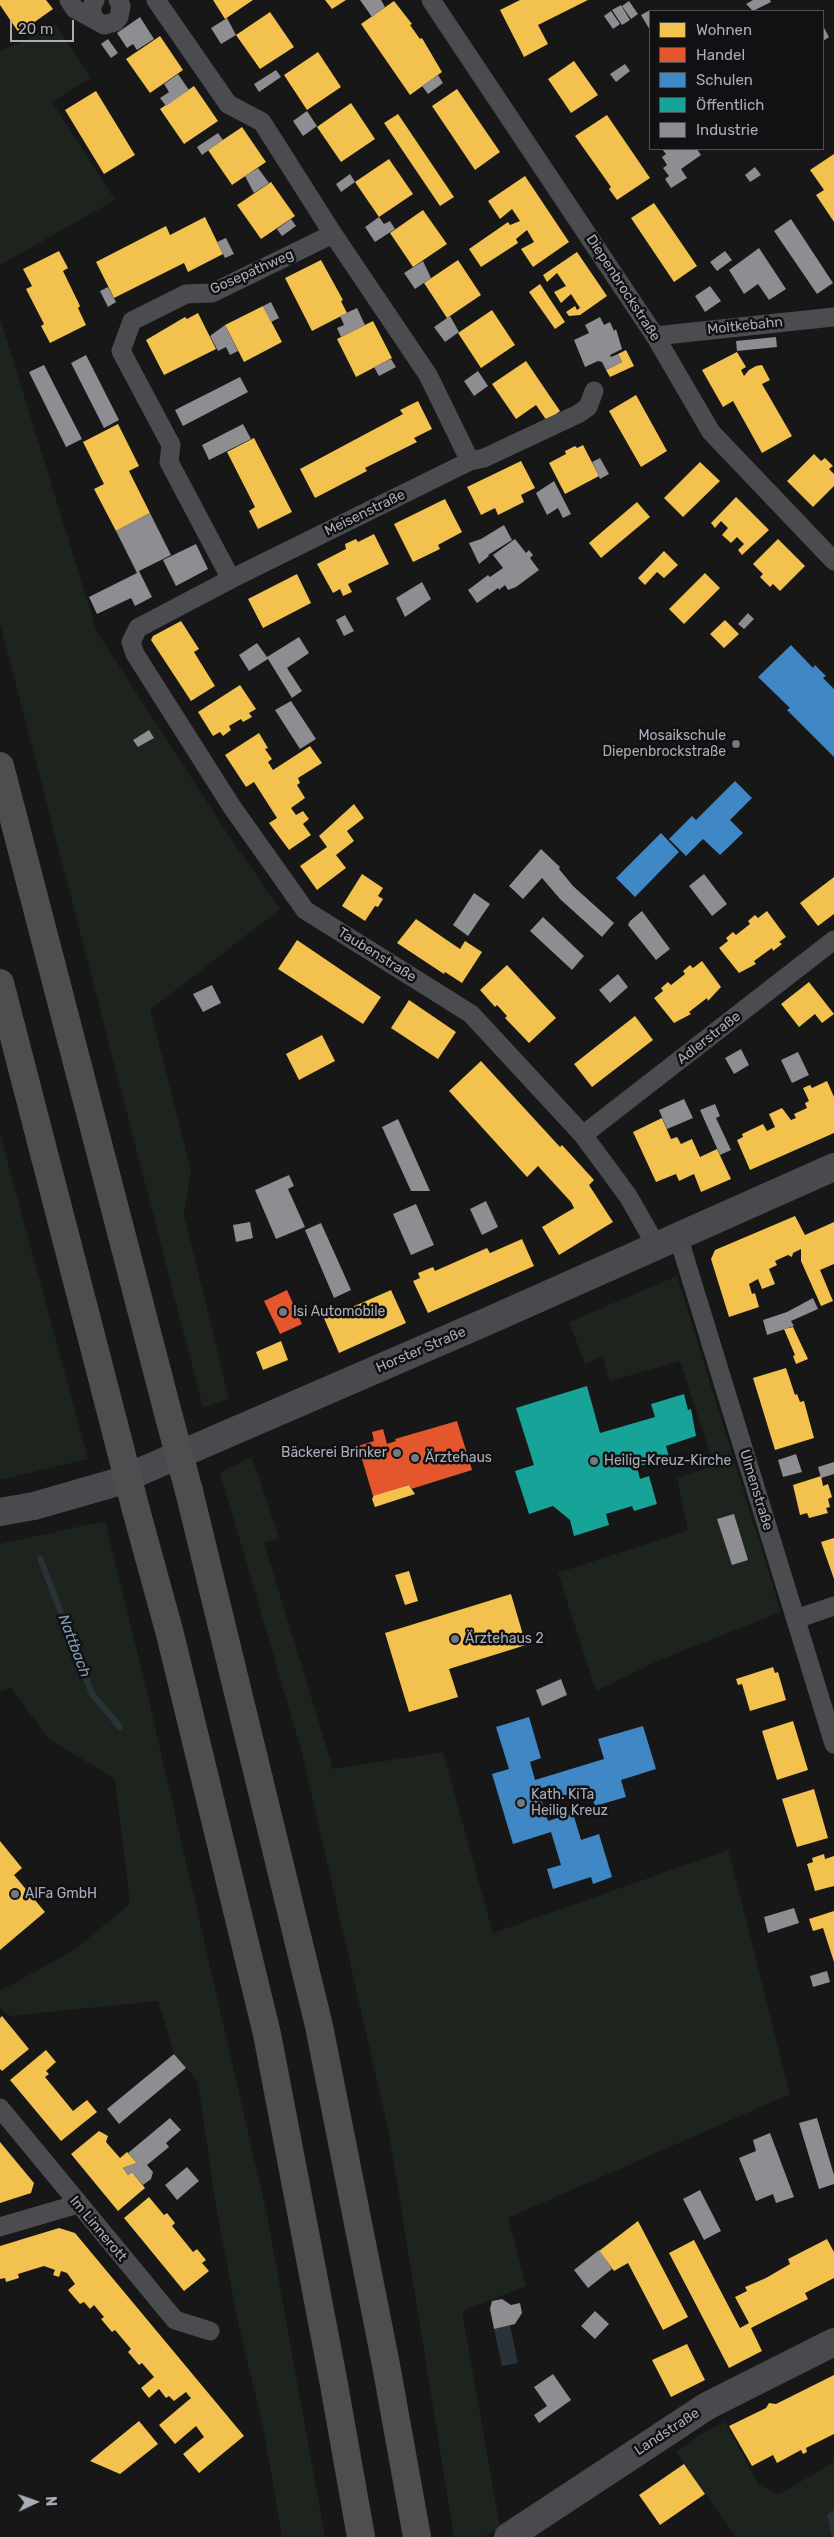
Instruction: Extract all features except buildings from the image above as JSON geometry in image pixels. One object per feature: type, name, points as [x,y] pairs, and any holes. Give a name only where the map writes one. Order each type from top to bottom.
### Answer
[{"type":"highway","points":[[0,766],[189,1491],[319,2026],[386,2365],[417,2537]]},
{"type":"highway","points":[[0,983],[136,1510],[170,1634],[267,2034],[332,2369],[361,2537]]},
{"type":"main road","name":"Horster Straße","points":[[0,1512],[34,1506],[114,1483],[834,1167]]},
{"type":"main road","name":"Landstraße","points":[[508,2537],[707,2406],[834,2342]]},
{"type":"street","points":[[69,0],[75,9],[95,9],[104,25],[115,22],[121,12],[119,0]]},
{"type":"street","points":[[156,0],[228,104],[262,122],[333,234],[428,375],[470,461]]},
{"type":"street","name":"Diepenbrockstraße","points":[[438,2],[655,336],[711,432],[834,561]]},
{"type":"street","name":"Gosepathweg","points":[[231,579],[169,462],[171,445],[121,351],[132,321],[186,294],[212,293],[333,234]]},
{"type":"street","name":"Moltkebahn","points":[[655,336],[834,317]]},
{"type":"street","name":"Meisenstraße","points":[[132,637],[138,628],[231,579],[470,461],[484,458],[578,414],[588,407],[594,391]]},
{"type":"street","name":"Taubenstraße","points":[[132,637],[135,654],[216,783],[305,910],[471,1014],[583,1135],[628,1196],[667,1241]]},
{"type":"street","name":"Adlerstraße","points":[[583,1135],[834,940]]},
{"type":"street","name":"Ulmenstraße","points":[[667,1241],[796,1619],[834,1744]]},
{"type":"street","points":[[796,1619],[834,1606]]},
{"type":"street","name":"Im Linnerott","points":[[0,2108],[175,2320],[210,2331]]},
{"type":"street","points":[[0,2227],[78,2204]]},
{"type":"shaded area","points":[[55,24],[91,78],[52,102],[115,200],[0,265],[0,50],[18,44]]},
{"type":"shaded area","points":[[0,318],[97,632],[227,833],[280,909],[150,1010],[191,1170],[184,1215],[229,1399],[203,1407],[0,623]]},
{"type":"shaded area","points":[[0,1134],[88,1459],[0,1480]]},
{"type":"shaded area","points":[[677,1276],[781,1612],[662,1659],[596,1691],[558,1573],[688,1530],[677,1478],[714,1466],[680,1361],[610,1381],[603,1356],[585,1364],[569,1322]]},
{"type":"shaded area","points":[[252,1457],[279,1538],[264,1543],[333,1769],[443,1752],[493,1933],[728,1850],[790,2094],[508,2218],[526,2286],[462,2311],[500,2528],[483,2537],[454,2537],[389,2133],[302,1753],[220,1472]]},
{"type":"shaded area","points":[[105,1521],[144,1679],[267,2215],[325,2537],[282,2537],[263,2426],[238,2322],[216,2207],[198,2082],[174,2053],[158,2001],[9,2016],[0,2007],[0,1991],[74,1950],[130,1904],[115,1779],[49,1739],[11,1688],[0,1691],[0,1544]]},
{"type":"shaded area","points":[[510,2325],[518,2363],[502,2366],[494,2329]]},
{"type":"shaded area","points":[[725,2422],[758,2484],[778,2495],[834,2462],[834,2537],[736,2537],[676,2452],[699,2435]]},
{"type":"shaded area","points":[[834,2510],[834,2537],[832,2537],[827,2515]]},
{"type":"waterway","name":"Nattbach","points":[[40,1558],[92,1694],[120,1727]]},
{"type":"place","name":"Mosaikschule Diepenbrockstraße","points":[[736,744]]},
{"type":"place","name":"Isi Automobile","points":[[283,1312]]},
{"type":"place","name":"Bäckerei Brinker","points":[[397,1453]]},
{"type":"place","name":"Ärztehaus","points":[[415,1458]]},
{"type":"place","name":"Heilig-Kreuz-Kirche","points":[[594,1461]]},
{"type":"place","name":"Ärztehaus 2","points":[[455,1639]]},
{"type":"place","name":"Kath. KiTa Heilig Kreuz","points":[[521,1803]]},
{"type":"place","name":"AlFa GmbH","points":[[15,1894]]}]
